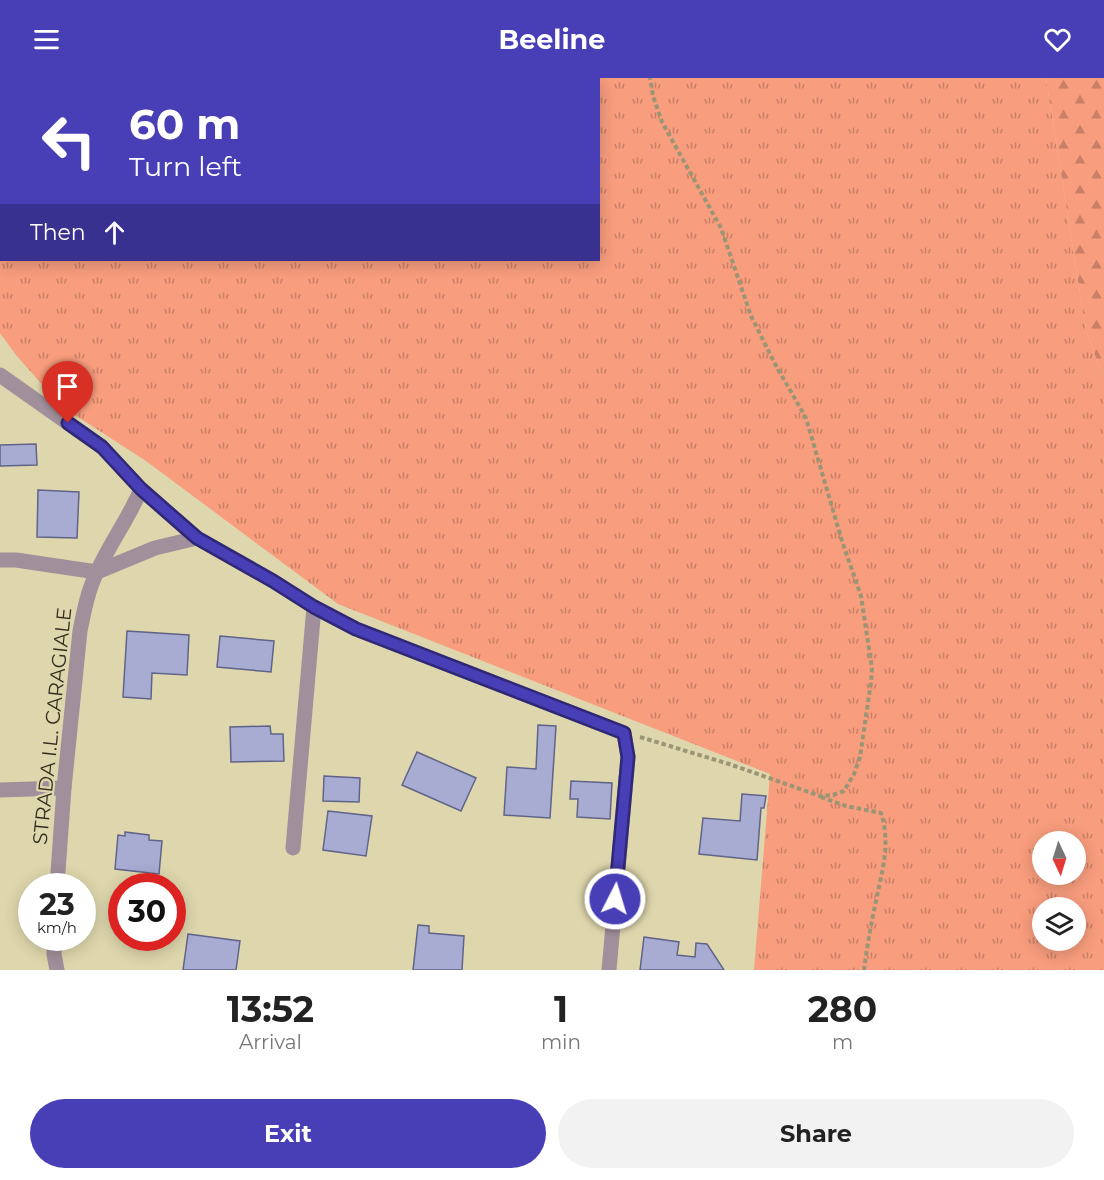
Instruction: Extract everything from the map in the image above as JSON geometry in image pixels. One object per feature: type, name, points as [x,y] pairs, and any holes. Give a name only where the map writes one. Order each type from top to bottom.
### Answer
[{"type":"street","points":[[0,375],[102,447],[141,489],[197,538],[314,607],[356,629],[624,733],[628,757],[609,970]]},
{"type":"street","name":"STRADA I.L. CARAGIALE","points":[[58,873],[64,788],[80,631],[85,606],[97,572],[134,507],[141,489]]},
{"type":"street","points":[[0,560],[16,560],[97,572],[155,548],[197,538]]},
{"type":"street","points":[[292,848],[314,607]]},
{"type":"street","points":[[0,790],[64,788]]},
{"type":"street","points":[[54,951],[57,970]]},
{"type":"path","points":[[650,78],[653,96],[662,122],[721,228],[751,316],[806,418],[842,541],[861,596],[872,669],[861,758],[844,791],[820,796]]},
{"type":"path","points":[[624,733],[729,764],[846,806],[881,813],[885,826],[886,848],[864,970]]},
{"type":"green space","points":[[600,78],[1046,78],[1086,331],[1104,379],[1104,970],[754,970],[770,774],[338,604],[146,461],[61,406],[16,355],[0,333],[0,261],[600,261]]},
{"type":"green space","points":[[1046,78],[1104,78],[1104,379],[1086,331]]},
{"type":"building","points":[[36,444],[37,465],[0,466],[0,445]]},
{"type":"building","points":[[38,490],[79,492],[77,538],[37,537]]},
{"type":"building","points":[[127,631],[189,635],[187,675],[152,673],[151,699],[123,697]]},
{"type":"building","points":[[220,636],[274,641],[271,672],[217,667]]},
{"type":"building","points":[[538,725],[556,726],[550,818],[504,815],[507,767],[536,769]]},
{"type":"building","points":[[270,726],[271,734],[283,734],[284,761],[231,762],[230,727]]},
{"type":"building","points":[[417,752],[476,778],[461,811],[402,785]]},
{"type":"building","points":[[324,776],[360,778],[359,802],[323,801]]},
{"type":"building","points":[[571,781],[612,783],[610,819],[577,817],[578,799],[570,799]]},
{"type":"building","points":[[742,794],[766,796],[764,808],[761,808],[757,860],[699,854],[703,818],[740,821]]},
{"type":"building","points":[[328,811],[372,816],[366,856],[323,850]]},
{"type":"building","points":[[125,832],[149,835],[149,840],[162,841],[159,873],[115,869],[118,835],[125,836]]},
{"type":"building","points":[[418,925],[429,926],[429,933],[464,936],[462,970],[413,970]]},
{"type":"building","points":[[188,934],[240,941],[236,970],[183,970]]},
{"type":"building","points":[[644,937],[679,942],[677,955],[695,957],[696,943],[707,944],[724,970],[640,970]]},
{"type":"route","points":[[68,423],[102,447],[141,489],[197,538],[314,607],[356,629],[624,733],[628,757],[615,899]]}]
